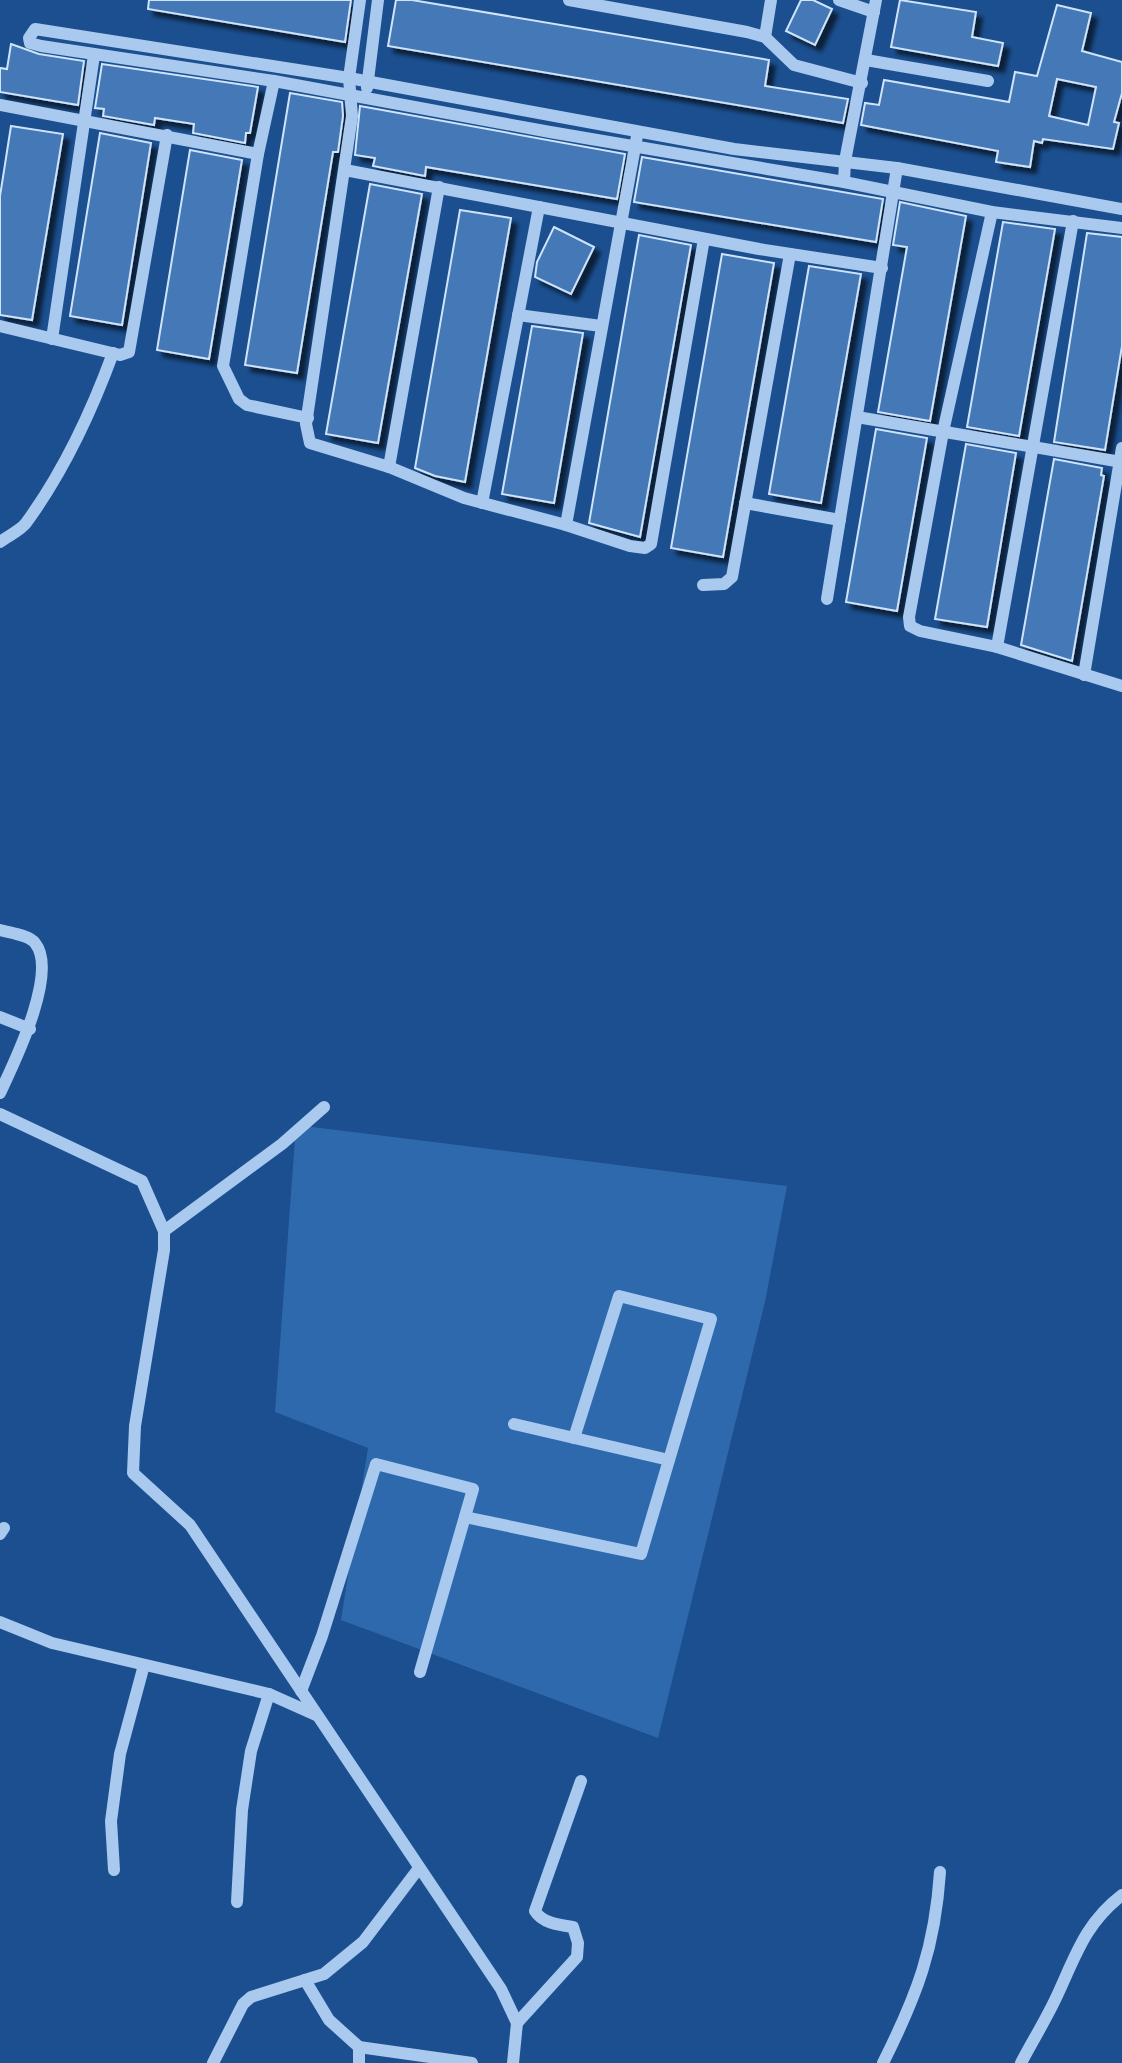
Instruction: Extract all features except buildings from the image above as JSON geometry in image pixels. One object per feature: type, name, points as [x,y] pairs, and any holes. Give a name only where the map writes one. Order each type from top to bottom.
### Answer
[{"type":"street","points":[[360,0],[349,78],[348,94],[352,116],[305,431],[310,443],[389,467],[482,503],[645,548],[650,544],[704,239]]},
{"type":"street","points":[[352,116],[364,98],[368,81],[378,0]]},
{"type":"street","points":[[569,0],[765,37],[794,65],[862,83]]},
{"type":"street","points":[[765,37],[771,0]]},
{"type":"street","points":[[839,0],[875,6],[845,160],[844,182]]},
{"type":"street","points":[[1122,209],[845,160],[637,138],[550,132],[274,81],[34,45],[29,38],[35,29],[102,37],[368,81],[637,138],[844,182],[992,212],[1122,228]]},
{"type":"street","points":[[52,339],[93,55]]},
{"type":"street","points":[[866,60],[988,80]]},
{"type":"street","points":[[274,81],[258,154],[223,366],[239,399],[247,405],[308,418]]},
{"type":"street","points":[[0,105],[258,154]]},
{"type":"street","points":[[0,326],[113,353],[129,352],[167,135]]},
{"type":"street","points":[[566,525],[637,138]]},
{"type":"street","points":[[827,599],[897,168]]},
{"type":"street","points":[[345,170],[704,239],[882,268]]},
{"type":"street","points":[[389,467],[439,187]]},
{"type":"street","points":[[482,503],[539,206]]},
{"type":"street","points":[[992,212],[943,432],[909,617],[910,626],[920,631],[997,647],[1122,686]]},
{"type":"street","points":[[997,647],[1073,221]]},
{"type":"street","points":[[702,585],[724,583],[732,577],[790,254]]},
{"type":"street","points":[[518,315],[601,326]]},
{"type":"street","points":[[0,542],[26,524],[72,449],[88,420],[113,353]]},
{"type":"street","points":[[857,417],[1032,447],[1121,457],[1084,675]]},
{"type":"street","points":[[745,503],[840,520]]},
{"type":"street","points":[[0,930],[33,940],[42,953],[30,1029],[0,1093]]},
{"type":"street","points":[[0,1017],[30,1029]]},
{"type":"street","points":[[164,1231],[282,1144],[324,1107]]},
{"type":"street","points":[[0,1114],[142,1181],[164,1231],[164,1250],[135,1426],[133,1473],[190,1525],[501,1989],[517,2023],[513,2063]]},
{"type":"street","points":[[465,1517],[641,1554],[711,1319],[619,1296],[574,1438]]},
{"type":"street","points":[[514,1424],[669,1460]]},
{"type":"street","points":[[301,1691],[322,1636],[376,1464],[473,1489],[420,1672]]},
{"type":"street","points":[[0,1622],[52,1643],[270,1694],[316,1715]]},
{"type":"street","points":[[114,1870],[111,1821],[120,1754],[144,1664]]},
{"type":"street","points":[[237,1902],[242,1810],[251,1751],[270,1694]]},
{"type":"street","points":[[517,2023],[577,1957],[578,1943],[573,1927],[538,1917],[535,1911],[581,1781]]},
{"type":"street","points":[[213,2063],[230,2025],[251,1997],[324,1974],[363,1942],[419,1868]]},
{"type":"street","points":[[883,2063],[928,1963],[937,1920],[940,1872]]},
{"type":"street","points":[[1021,2063],[1055,1999],[1069,1963],[1097,1915],[1122,1895]]},
{"type":"street","points":[[305,1980],[328,2020],[359,2047],[472,2063]]},
{"type":"street","points":[[359,2047],[359,2063]]},
{"type":"shaded area","points":[[296,1125],[787,1186],[765,1302],[658,1738],[341,1620],[368,1448],[275,1412]]}]
